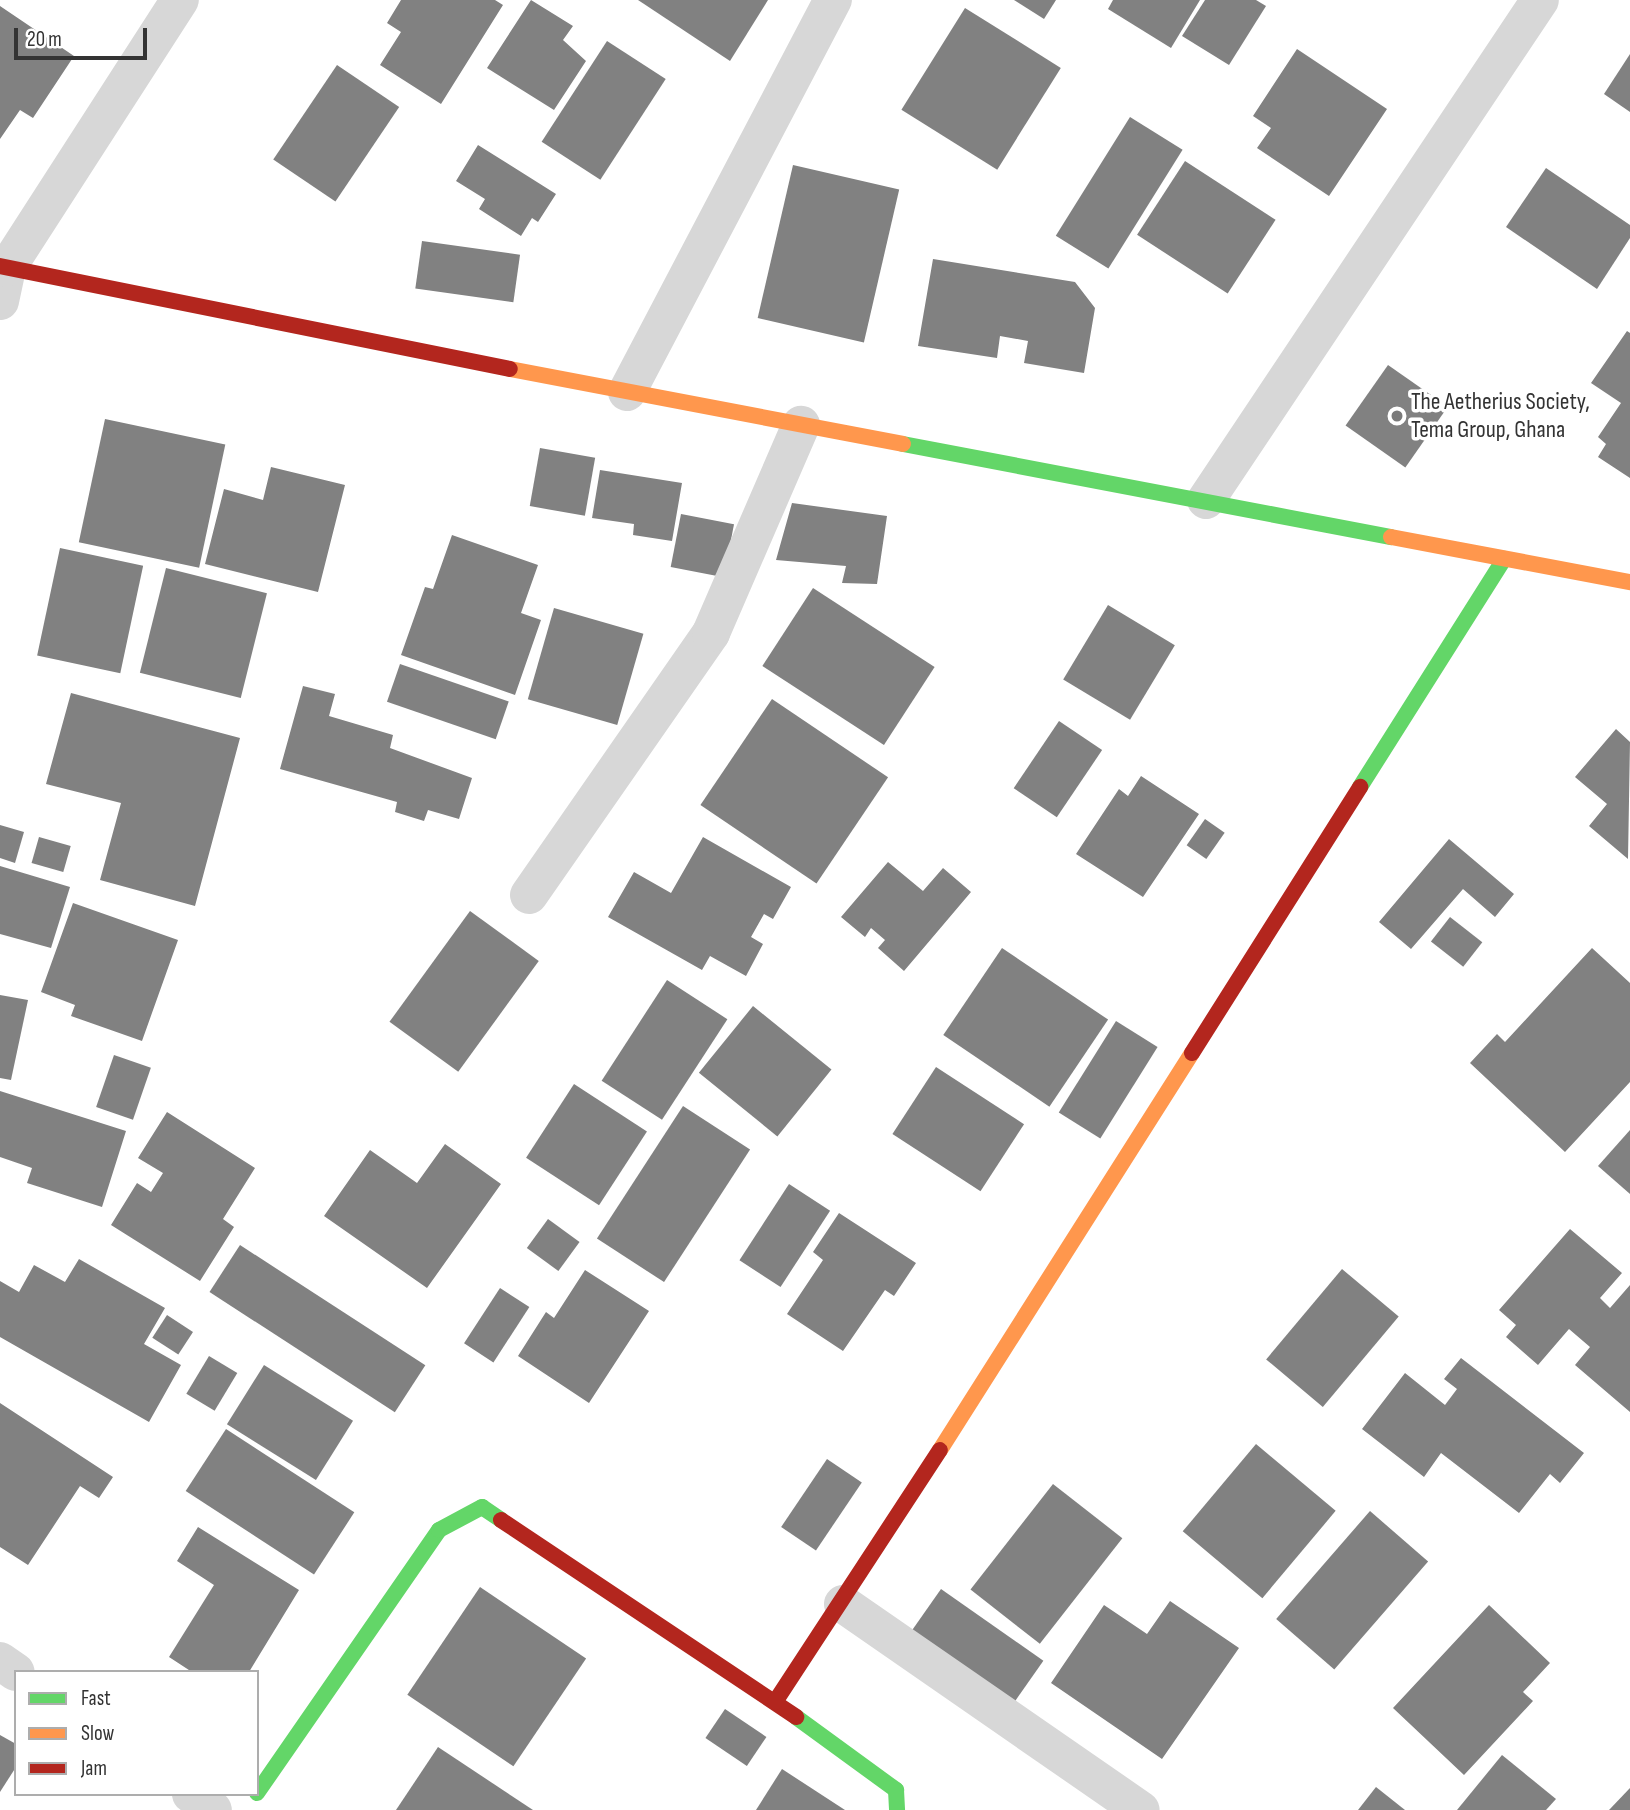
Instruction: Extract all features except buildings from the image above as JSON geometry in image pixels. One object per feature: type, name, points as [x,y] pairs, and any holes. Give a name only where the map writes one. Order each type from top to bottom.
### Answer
[{"type":"street","points":[[180,0],[2,278],[1206,500],[1630,582]]},
{"type":"street","points":[[627,392],[833,0]]},
{"type":"street","points":[[1206,500],[1540,0]]},
{"type":"street","points":[[529,895],[711,633],[802,425]]},
{"type":"street","points":[[775,1702],[843,1604],[1504,559]]},
{"type":"street","points":[[259,1791],[439,1530],[482,1507],[775,1702],[896,1790],[897,1810]]},
{"type":"street","points":[[843,1604],[1141,1810]]},
{"type":"street","points":[[194,1796],[213,1810]]},
{"type":"traffic: fast","points":[[903,444],[1391,537]]},
{"type":"traffic: fast","points":[[1360,787],[1504,559]]},
{"type":"traffic: fast","points":[[259,1790],[439,1530],[482,1507],[501,1520]]},
{"type":"traffic: fast","points":[[796,1717],[896,1790],[897,1810]]},
{"type":"traffic: slow","points":[[510,369],[903,444]]},
{"type":"traffic: slow","points":[[1391,537],[1630,582]]},
{"type":"traffic: slow","points":[[940,1450],[1192,1053]]},
{"type":"traffic: jam","points":[[0,266],[510,369]]},
{"type":"traffic: jam","points":[[1192,1053],[1360,787]]},
{"type":"traffic: jam","points":[[775,1702],[940,1450]]},
{"type":"traffic: jam","points":[[501,1520],[796,1717]]},
{"type":"place","name":"The Aetherius Society, Tema Group, Ghana","points":[[1397,416]]}]
